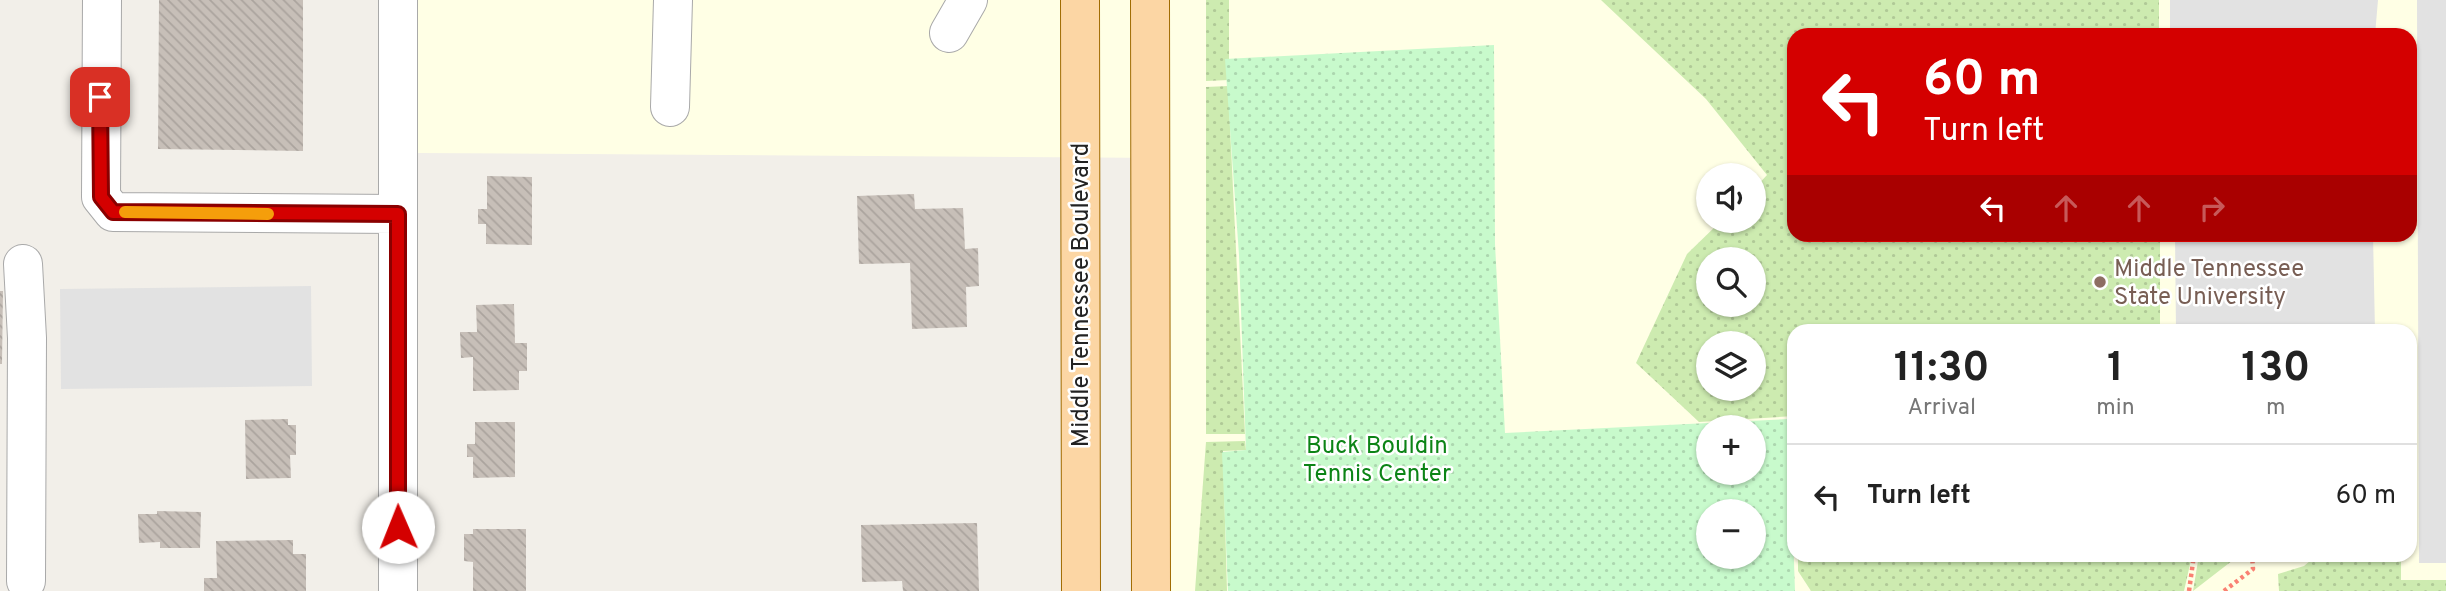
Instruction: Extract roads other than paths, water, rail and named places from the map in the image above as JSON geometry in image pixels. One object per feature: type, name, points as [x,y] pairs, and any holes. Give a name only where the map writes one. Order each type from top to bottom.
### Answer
[{"type":"main road","name":"Middle Tennessee Boulevard","points":[[1080,0],[1081,591]]},
{"type":"main road","points":[[1150,0],[1151,591]]},
{"type":"street","points":[[102,0],[101,197],[113,212],[398,214]]},
{"type":"street","points":[[398,0],[398,591]]},
{"type":"street","points":[[670,107],[673,0]]},
{"type":"street","points":[[949,33],[968,0]]},
{"type":"street","points":[[23,264],[27,338],[26,581]]},
{"type":"place","name":"Middle Tennessee State University","points":[[2100,282]]},
{"type":"park label","name":"Buck Bouldin Tennis Center","points":[[1377,459]]}]
